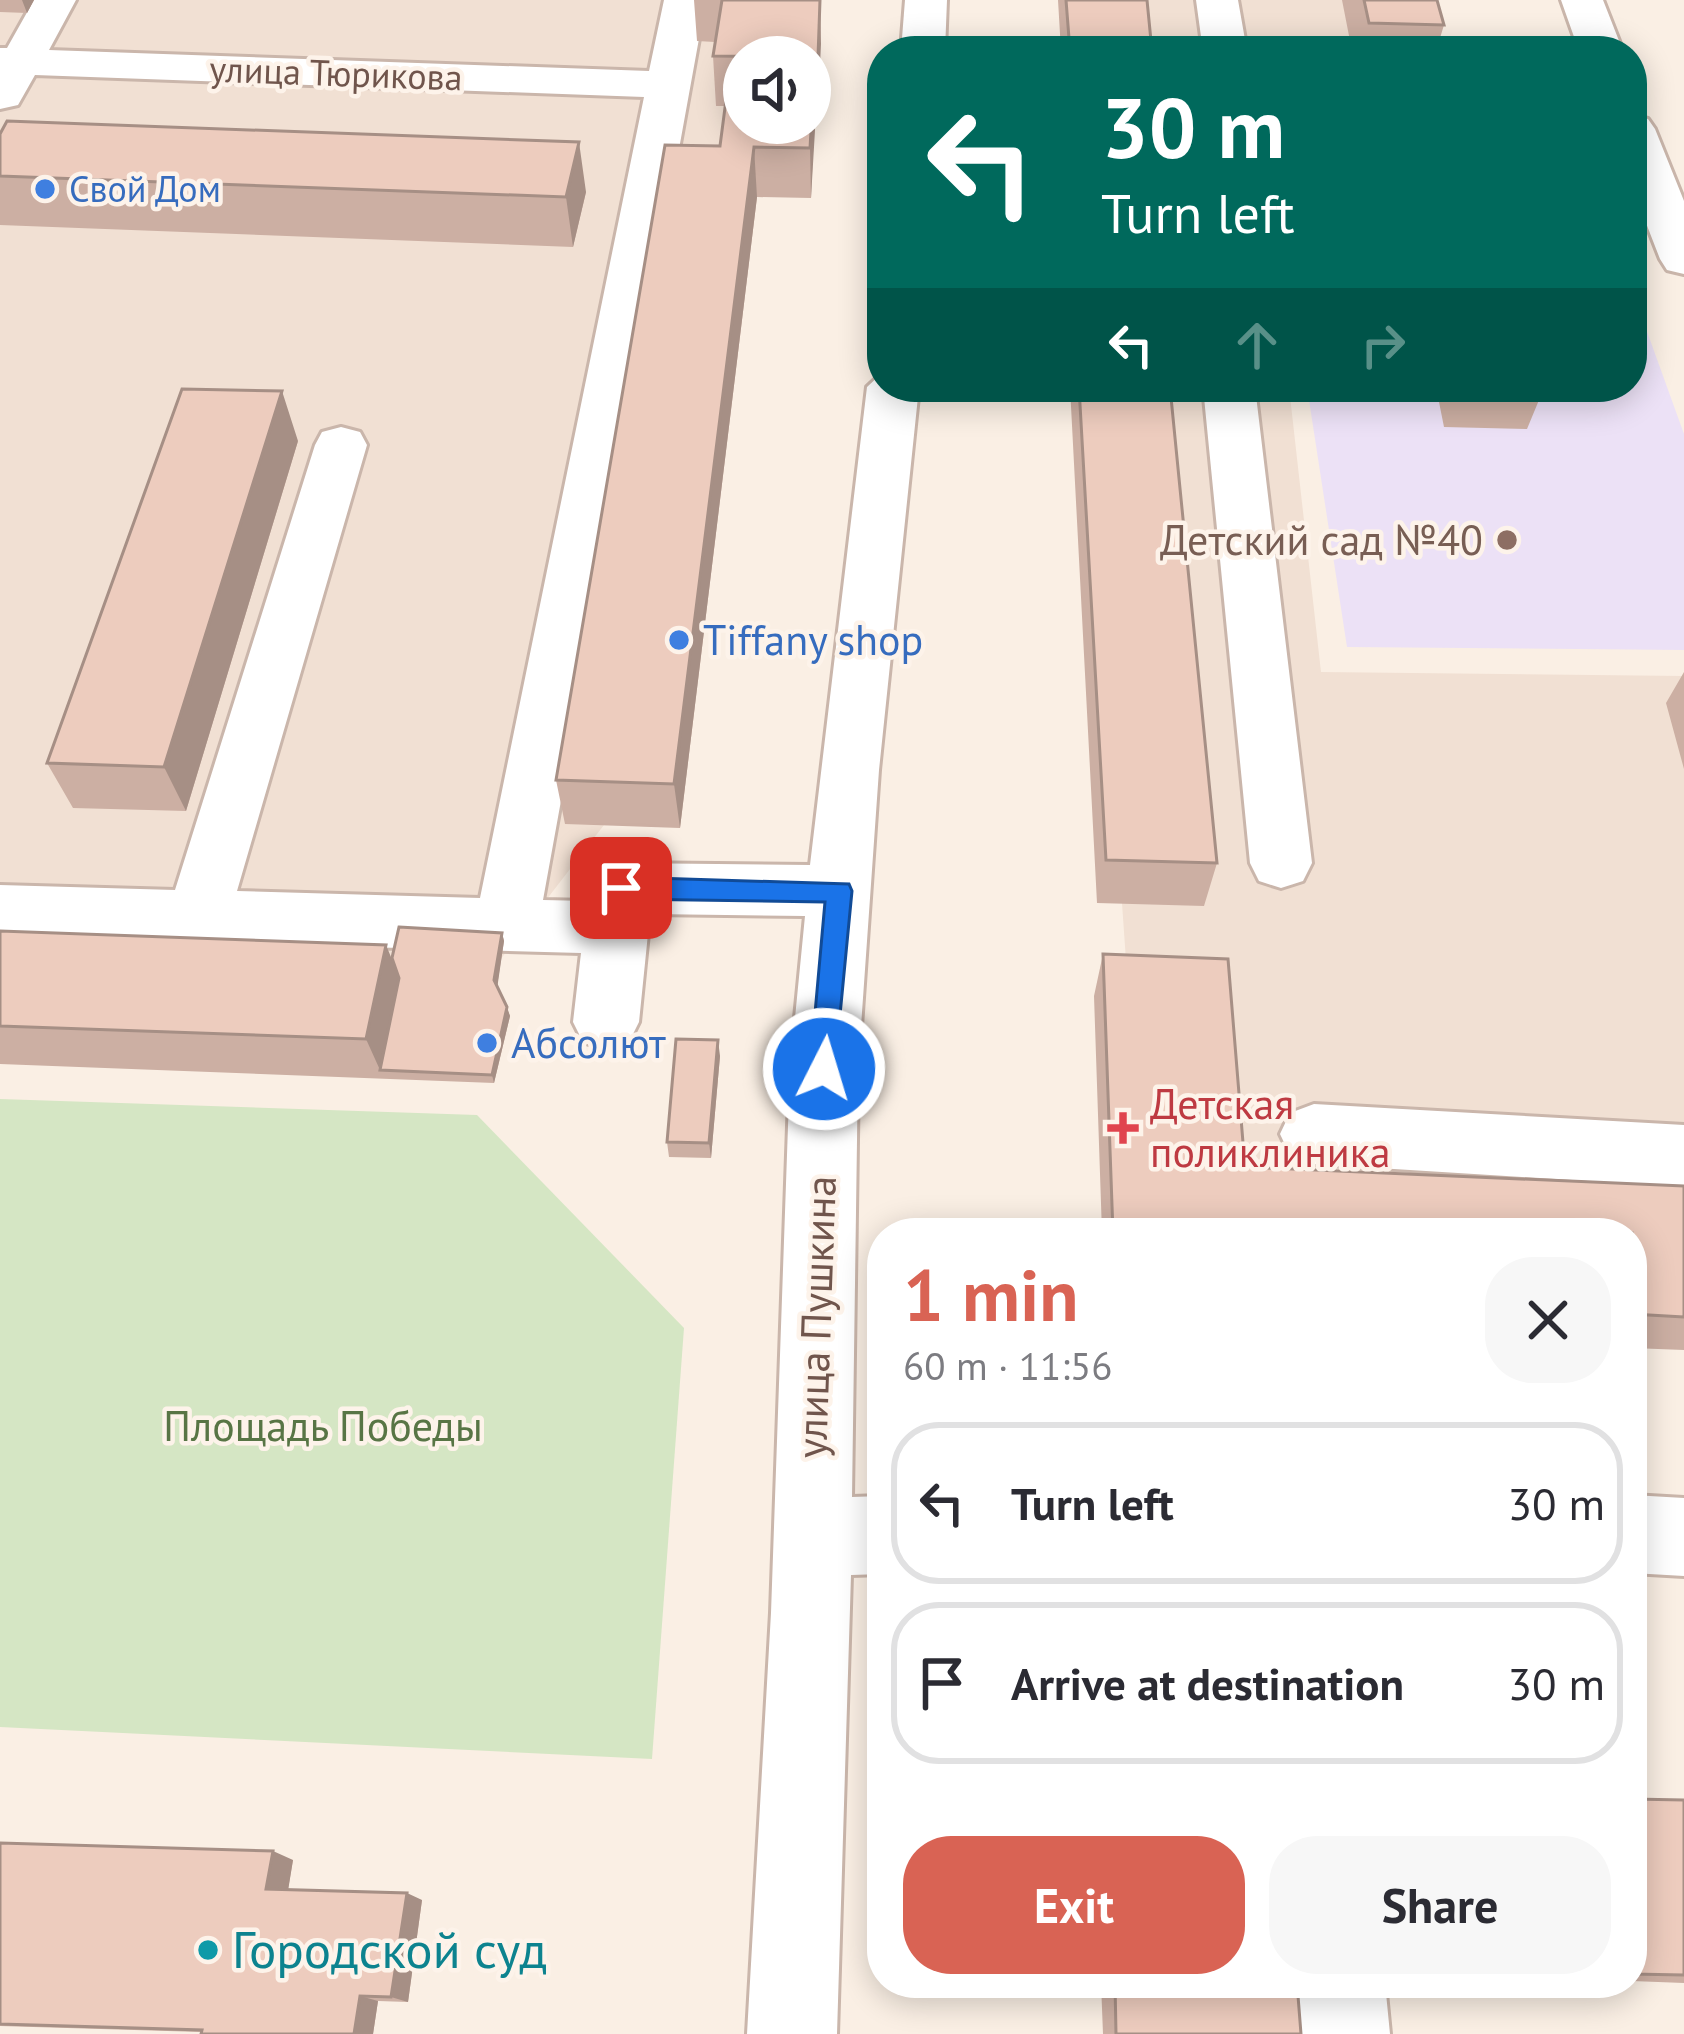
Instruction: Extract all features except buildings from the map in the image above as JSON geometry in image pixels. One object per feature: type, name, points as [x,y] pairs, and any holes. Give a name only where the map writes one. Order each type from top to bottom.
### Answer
[{"type":"street","points":[[7,74],[55,0]]},
{"type":"street","points":[[506,927],[685,0]]},
{"type":"street","points":[[924,36],[926,0]]},
{"type":"street","points":[[1217,0],[1223,36]]},
{"type":"street","points":[[1582,0],[1595,36]]},
{"type":"street","name":"улица Тюрикова","points":[[7,74],[671,85]]},
{"type":"street","points":[[1647,166],[1684,259]]},
{"type":"street","name":"улица Пушкина","points":[[792,2034],[847,1536],[824,1069],[890,402]]},
{"type":"street","points":[[1231,402],[1281,863]]},
{"type":"street","points":[[198,917],[341,446]]},
{"type":"street","points":[[606,1022],[621,888],[839,891]]},
{"type":"street","points":[[0,911],[619,928]]},
{"type":"street","points":[[1314,1134],[1684,1156]]},
{"type":"street","points":[[1647,1535],[1684,1537]]},
{"type":"street","points":[[1342,1998],[1345,2034]]},
{"type":"shaded area","points":[[0,0],[743,0],[739,36],[723,36],[726,144],[651,764],[453,1021],[0,1011]]},
{"type":"shaded area","points":[[1060,0],[1368,0],[1376,36],[1062,36]]},
{"type":"shaded area","name":"Детский сад №40","points":[[1647,332],[1684,434],[1684,650],[1347,647],[1309,402],[1647,402]]},
{"type":"shaded area","points":[[1087,402],[1291,402],[1321,672],[1684,676],[1684,1307],[1647,1254],[1647,1218],[1144,1218]]},
{"type":"green space","name":"Площадь Победы","points":[[0,1099],[477,1115],[684,1328],[652,1759],[0,1727]]},
{"type":"place","name":"Свой Дом","points":[[45,189]]},
{"type":"place","name":"Детский сад №40","points":[[1507,540]]},
{"type":"place","name":"Tiffany shop","points":[[679,640]]},
{"type":"place","name":"Абсолют","points":[[487,1043]]},
{"type":"place","name":"Детская поликлиника","points":[[1123,1128]]},
{"type":"place","name":"Городской суд","points":[[208,1950]]},
{"type":"route","points":[[621,888],[839,891],[824,1069]]}]
